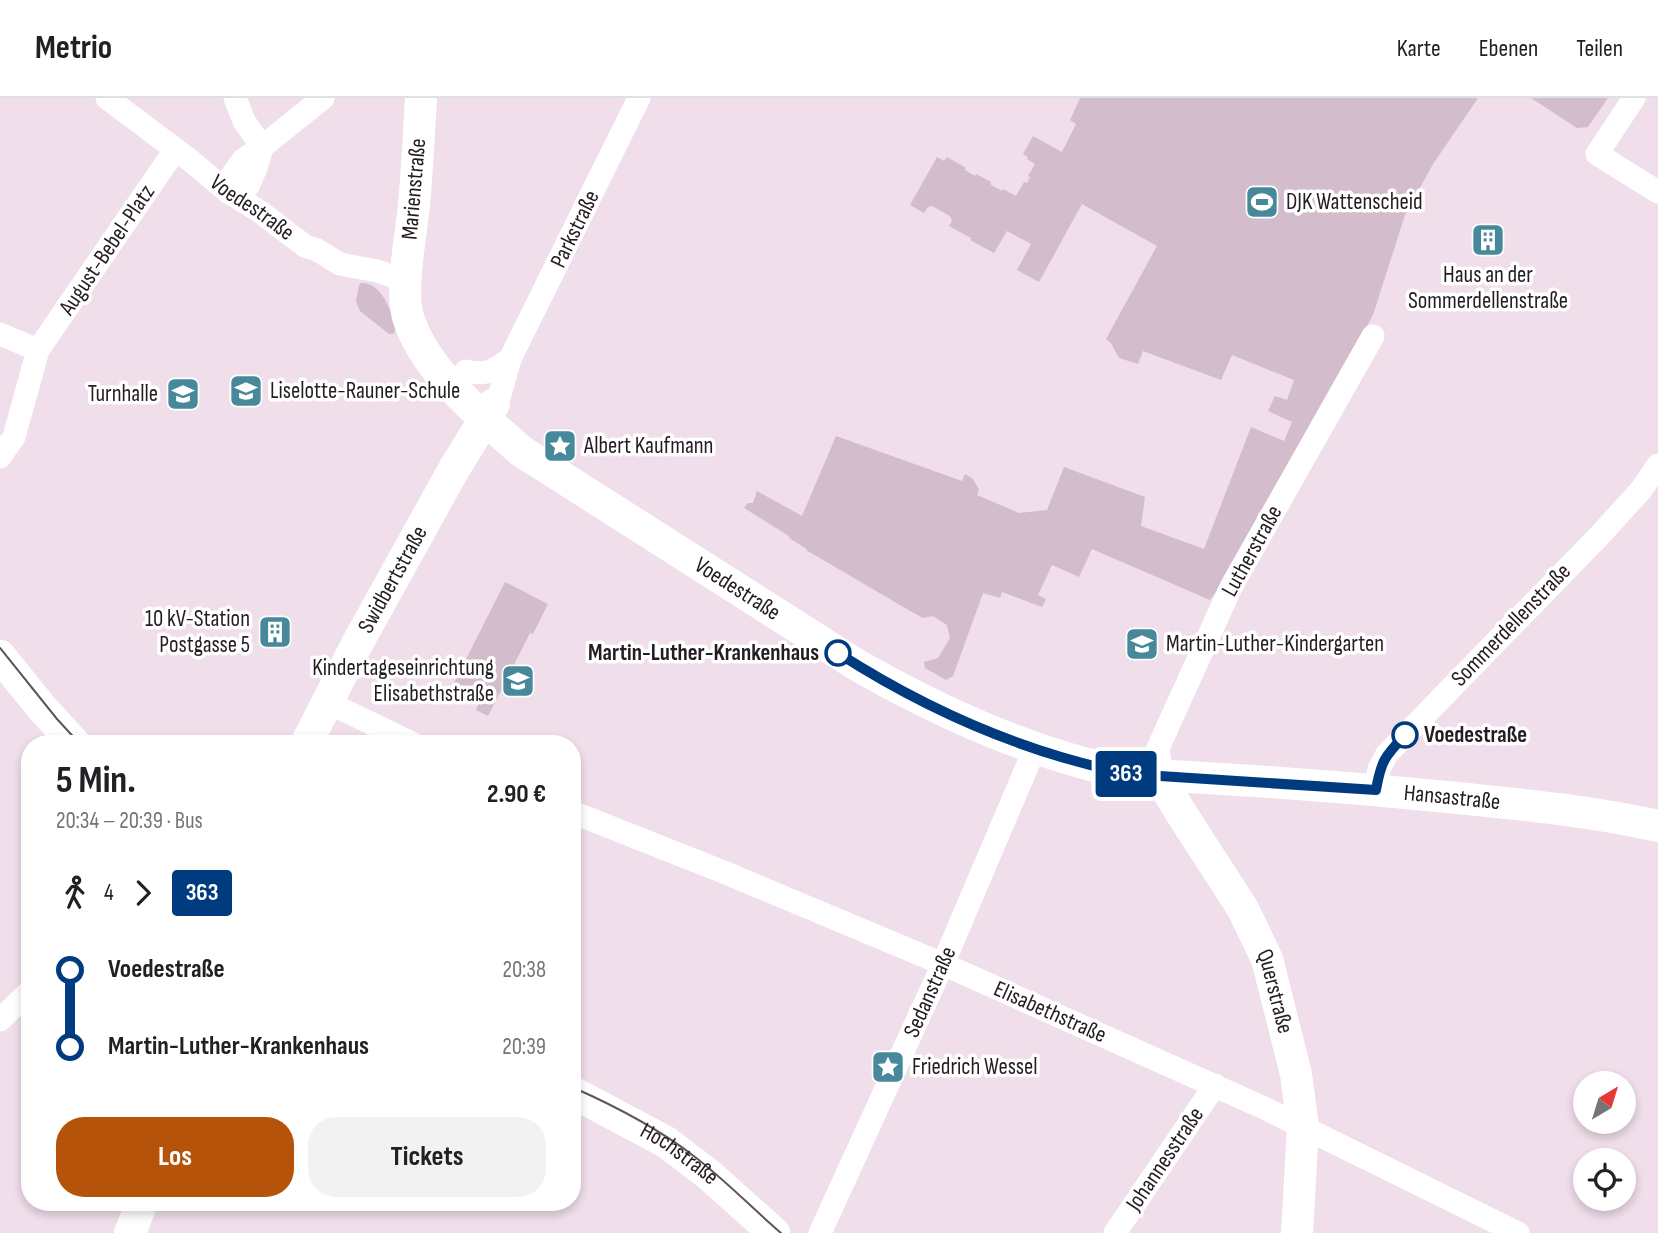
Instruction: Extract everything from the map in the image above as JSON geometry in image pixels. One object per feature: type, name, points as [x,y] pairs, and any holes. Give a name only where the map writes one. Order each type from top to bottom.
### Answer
[{"type":"main road","name":"Marienstraße","points":[[406,281],[421,98]]},
{"type":"main road","name":"Voedestraße","points":[[406,281],[436,335],[466,371],[489,411],[521,451],[556,474],[867,671],[971,725],[1090,766],[1129,774],[1162,776]]},
{"type":"main road","name":"Voedestraße","points":[[406,281],[408,317],[431,362],[443,377],[489,411]]},
{"type":"main road","name":"Swidbertstraße","points":[[310,735],[429,514],[489,411]]},
{"type":"main road","points":[[1,660],[67,735]]},
{"type":"main road","name":"Hansastraße","points":[[1162,776],[1376,790],[1577,811],[1658,826]]},
{"type":"main road","name":"Querstraße","points":[[1162,776],[1181,813],[1243,909],[1267,959],[1296,1074],[1303,1128],[1297,1233]]},
{"type":"main road","name":"Hochstraße","points":[[581,1097],[667,1142],[701,1168],[774,1233]]},
{"type":"main road","points":[[130,1233],[139,1211]]},
{"type":"street","name":"Voedestraße","points":[[107,98],[183,156],[235,185],[259,211],[305,246],[340,264],[377,271],[406,281]]},
{"type":"street","points":[[235,98],[244,121],[262,147]]},
{"type":"street","points":[[235,185],[243,160],[323,98]]},
{"type":"street","name":"Parkstraße","points":[[489,411],[500,394],[510,359],[639,98]]},
{"type":"street","points":[[1634,98],[1597,154],[1658,192]]},
{"type":"street","name":"August-Bebel-Platz","points":[[0,457],[14,437],[38,350],[183,156]]},
{"type":"street","points":[[0,334],[38,350]]},
{"type":"street","name":"Lutherstraße","points":[[1162,776],[1158,748],[1231,587],[1373,337]]},
{"type":"street","points":[[466,371],[477,374],[488,372],[510,359]]},
{"type":"street","name":"Sommerdellenstraße","points":[[1376,790],[1379,769],[1387,754],[1604,531],[1641,490],[1658,466]]},
{"type":"street","points":[[327,702],[395,735]]},
{"type":"street","name":"Sedanstraße","points":[[820,1233],[943,964],[1035,748]]},
{"type":"street","name":"Elisabethstraße","points":[[581,816],[943,964],[1215,1085],[1518,1233]]},
{"type":"street","points":[[0,1020],[21,1000]]},
{"type":"street","name":"Johannesstraße","points":[[1115,1233],[1215,1085]]},
{"type":"shaded area","points":[[1080,98],[1478,98],[1433,164],[1405,215],[1373,315],[1241,557],[1210,600],[1092,549],[1079,577],[1052,565],[1038,595],[1046,599],[1042,607],[1002,592],[1000,598],[983,593],[953,676],[946,680],[925,668],[924,662],[938,658],[950,638],[947,625],[933,616],[923,618],[912,612],[806,550],[744,508],[748,503],[753,503],[757,491],[802,516],[836,436],[962,481],[965,474],[972,478],[979,489],[977,495],[1019,513],[1047,510],[1064,467],[1145,497],[1141,526],[1204,549],[1251,427],[1284,441],[1292,422],[1268,411],[1275,396],[1287,400],[1294,380],[1232,355],[1221,380],[1143,351],[1138,364],[1119,358],[1106,339],[1157,246],[1082,204],[1039,282],[1017,270],[1031,244],[1007,231],[994,253],[949,226],[952,221],[950,216],[932,206],[924,213],[910,205],[937,157],[944,161],[947,157],[975,176],[976,174],[991,182],[991,185],[1016,196],[1024,182],[1027,183],[1035,164],[1023,154],[1033,136],[1062,152],[1076,124],[1070,120]]},
{"type":"shaded area","points":[[1531,98],[1608,98],[1588,127],[1577,128]]},
{"type":"shaded area","points":[[361,283],[374,287],[384,298],[398,326],[393,334],[389,334],[360,311],[356,301]]},
{"type":"shaded area","points":[[505,582],[548,604],[533,634],[530,633],[488,716],[476,710],[479,703],[451,689]]},
{"type":"tram line","points":[[0,648],[72,735]]},
{"type":"tram line","points":[[581,1091],[636,1118],[681,1146],[781,1233]]},
{"type":"bus line","name":"363","points":[[838,653],[897,688],[971,725],[1090,766],[1129,774],[1376,790],[1379,769],[1387,754],[1405,735]]},
{"type":"place","name":"DJK Wattenscheid","points":[[1262,202]]},
{"type":"place","name":"Haus an der Sommerdellenstraße","points":[[1488,240]]},
{"type":"place","name":"Liselotte-Rauner-Schule","points":[[246,391]]},
{"type":"place","name":"Turnhalle","points":[[183,394]]},
{"type":"place","name":"Albert Kaufmann","points":[[560,446]]},
{"type":"place","name":"10 kV-Station Postgasse 5","points":[[275,632]]},
{"type":"place","name":"Martin-Luther-Kindergarten","points":[[1142,644]]},
{"type":"place","name":"Martin-Luther-Krankenhaus","points":[[838,653]]},
{"type":"place","name":"Kindertageseinrichtung Elisabethstraße","points":[[518,681]]},
{"type":"place","name":"Voedestraße","points":[[1405,735]]},
{"type":"place","name":"Friedrich Wessel","points":[[888,1067]]}]
